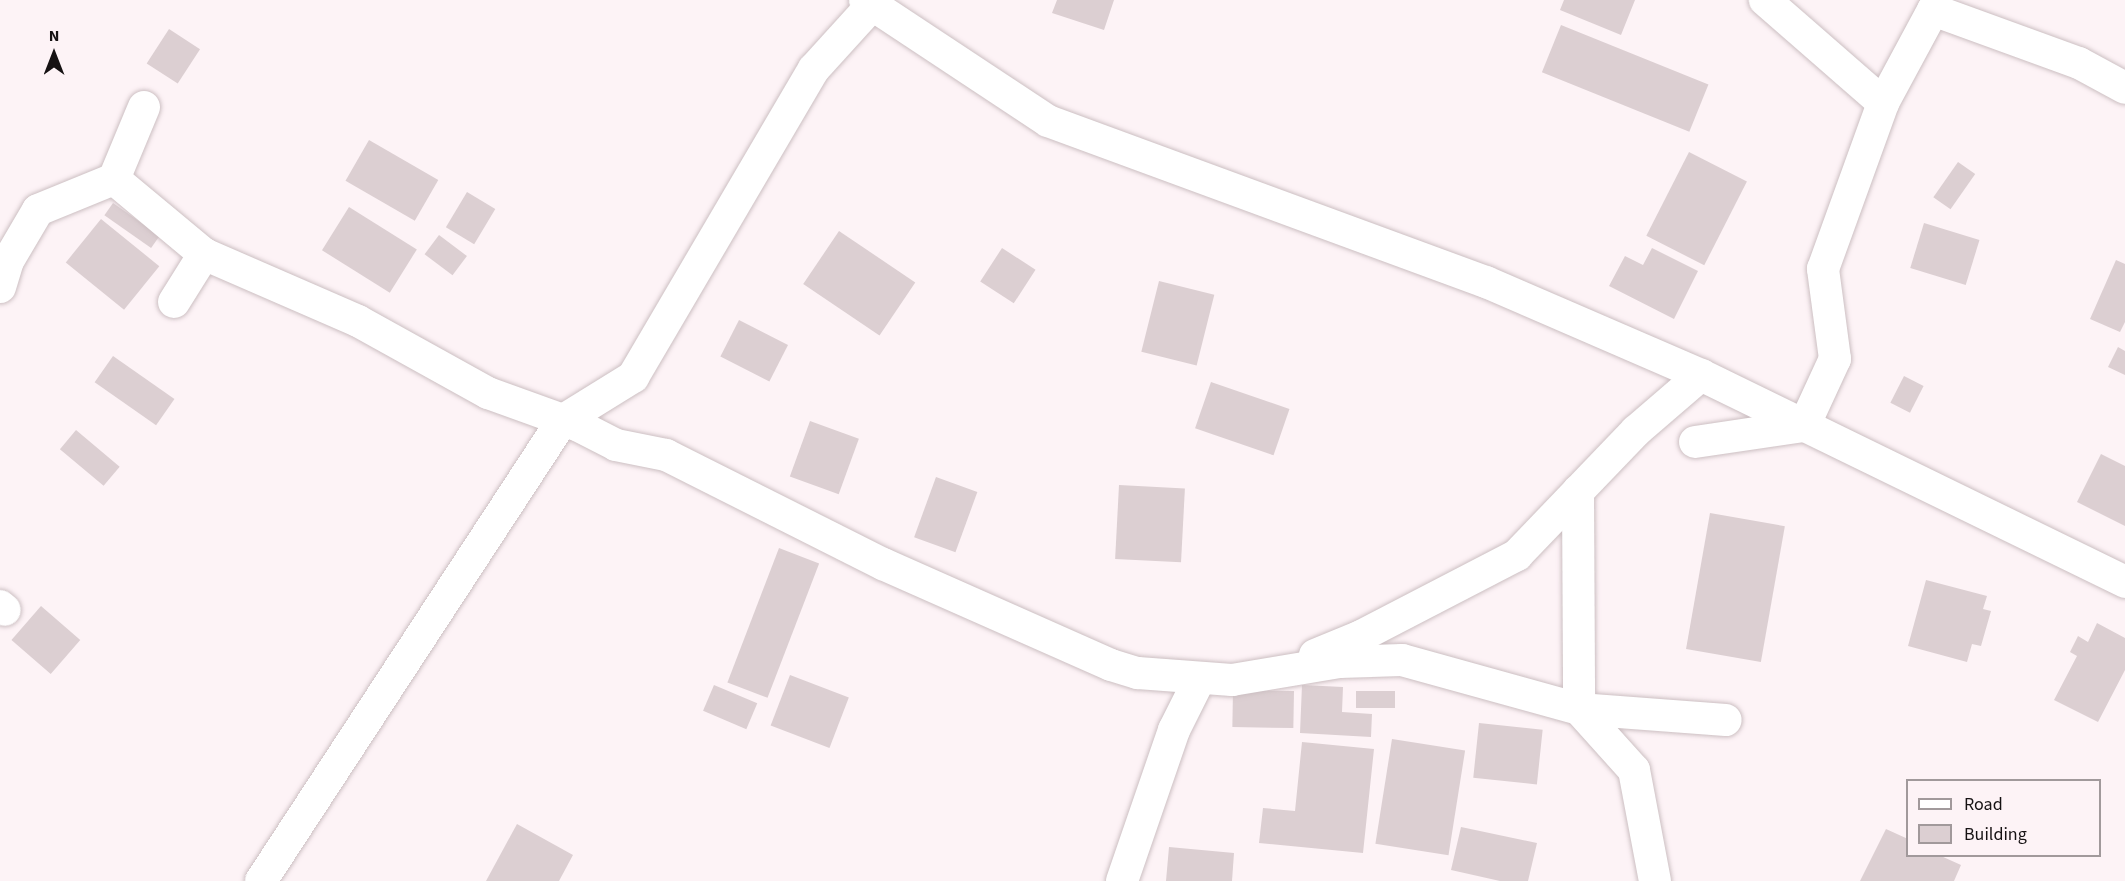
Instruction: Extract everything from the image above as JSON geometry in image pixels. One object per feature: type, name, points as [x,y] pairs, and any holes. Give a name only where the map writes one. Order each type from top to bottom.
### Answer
[{"type":"street","points":[[1765,0],[1883,103]]},
{"type":"street","points":[[261,881],[562,421],[633,377],[814,69],[868,3],[1048,121],[1486,282],[1701,375],[2125,582]]},
{"type":"street","points":[[1804,426],[1835,358],[1823,269],[1883,103],[1933,10],[2079,63],[2125,88]]},
{"type":"street","points":[[0,287],[10,244],[38,210],[114,179],[144,107]]},
{"type":"street","points":[[114,179],[204,254],[358,321],[488,393],[562,421],[616,445],[666,455],[883,564],[1111,665],[1138,673],[1200,680],[1232,680],[1281,669],[1339,662],[1402,660],[1579,709],[1726,720]]},
{"type":"street","points":[[174,302],[204,254]]},
{"type":"street","points":[[1281,669],[1361,636],[1517,555],[1636,431],[1701,375]]},
{"type":"street","points":[[1695,442],[1804,426]]},
{"type":"street","points":[[1578,491],[1579,709],[1634,770],[1655,881]]},
{"type":"street","points":[[1122,881],[1174,730],[1200,680]]},
{"type":"building","points":[[1057,0],[1114,0],[1104,30],[1052,13]]},
{"type":"building","points":[[1564,0],[1635,0],[1621,35],[1560,10]]},
{"type":"building","points":[[1561,25],[1708,85],[1689,132],[1542,72]]},
{"type":"building","points":[[169,29],[200,49],[178,84],[147,63]]},
{"type":"building","points":[[369,140],[438,180],[415,221],[346,181]]},
{"type":"building","points":[[1689,152],[1747,182],[1704,265],[1646,236]]},
{"type":"building","points":[[1958,162],[1975,174],[1951,209],[1933,197]]},
{"type":"building","points":[[467,192],[495,209],[474,244],[446,227]]},
{"type":"building","points":[[113,203],[160,236],[151,248],[104,215]]},
{"type":"building","points":[[349,207],[417,249],[390,293],[322,250]]},
{"type":"building","points":[[101,219],[159,266],[124,310],[66,263]]},
{"type":"building","points":[[1924,223],[1979,240],[1966,285],[1910,268]]},
{"type":"building","points":[[839,231],[915,282],[879,336],[803,284]]},
{"type":"building","points":[[439,235],[467,256],[453,275],[425,254]]},
{"type":"building","points":[[1002,248],[1036,270],[1014,303],[980,282]]},
{"type":"building","points":[[1652,248],[1698,271],[1674,319],[1609,286],[1625,256],[1643,265]]},
{"type":"building","points":[[2116,260],[2125,264],[2125,322],[2120,332],[2090,319]]},
{"type":"building","points":[[1159,281],[1214,295],[1197,366],[1141,352]]},
{"type":"building","points":[[739,320],[788,345],[769,382],[720,357]]},
{"type":"building","points":[[2118,347],[2125,351],[2125,375],[2108,367]]},
{"type":"building","points":[[113,356],[174,399],[156,425],[95,382]]},
{"type":"building","points":[[1904,376],[1924,386],[1910,413],[1890,403]]},
{"type":"building","points":[[1211,382],[1289,409],[1274,455],[1195,428]]},
{"type":"building","points":[[810,421],[859,439],[839,494],[790,476]]},
{"type":"building","points":[[76,430],[120,467],[104,486],[60,449]]},
{"type":"building","points":[[2101,454],[2125,466],[2125,526],[2077,502]]},
{"type":"building","points":[[936,477],[977,492],[955,552],[914,537]]},
{"type":"building","points":[[1119,485],[1185,488],[1181,562],[1115,559]]},
{"type":"building","points":[[1710,513],[1785,526],[1761,662],[1686,649]]},
{"type":"building","points":[[779,548],[819,563],[768,698],[727,682]]},
{"type":"building","points":[[1926,580],[1987,596],[1983,609],[1991,611],[1981,646],[1972,644],[1967,662],[1908,646]]},
{"type":"building","points":[[41,606],[80,640],[51,674],[11,640]]},
{"type":"building","points":[[2097,623],[2125,638],[2125,670],[2098,722],[2054,700],[2077,656],[2070,652],[2078,636],[2088,642]]},
{"type":"building","points":[[790,675],[849,698],[829,748],[771,725]]},
{"type":"building","points":[[714,685],[757,703],[746,729],[703,711]]},
{"type":"building","points":[[1302,685],[1343,687],[1342,712],[1372,714],[1371,737],[1300,733]]},
{"type":"building","points":[[1233,690],[1294,691],[1293,728],[1232,727]]},
{"type":"building","points":[[1356,691],[1395,691],[1395,708],[1356,708]]},
{"type":"building","points":[[1479,723],[1543,730],[1537,784],[1473,778]]},
{"type":"building","points":[[1392,739],[1465,751],[1449,855],[1375,844]]},
{"type":"building","points":[[1302,742],[1374,749],[1363,853],[1259,843],[1263,808],[1295,811]]},
{"type":"building","points":[[517,824],[573,855],[559,881],[486,881]]},
{"type":"building","points":[[1461,827],[1537,843],[1528,881],[1500,881],[1451,870]]},
{"type":"building","points":[[1886,829],[1906,838],[1906,857],[1943,857],[1961,865],[1954,881],[1860,881]]},
{"type":"building","points":[[1169,847],[1234,853],[1232,881],[1166,881]]}]
